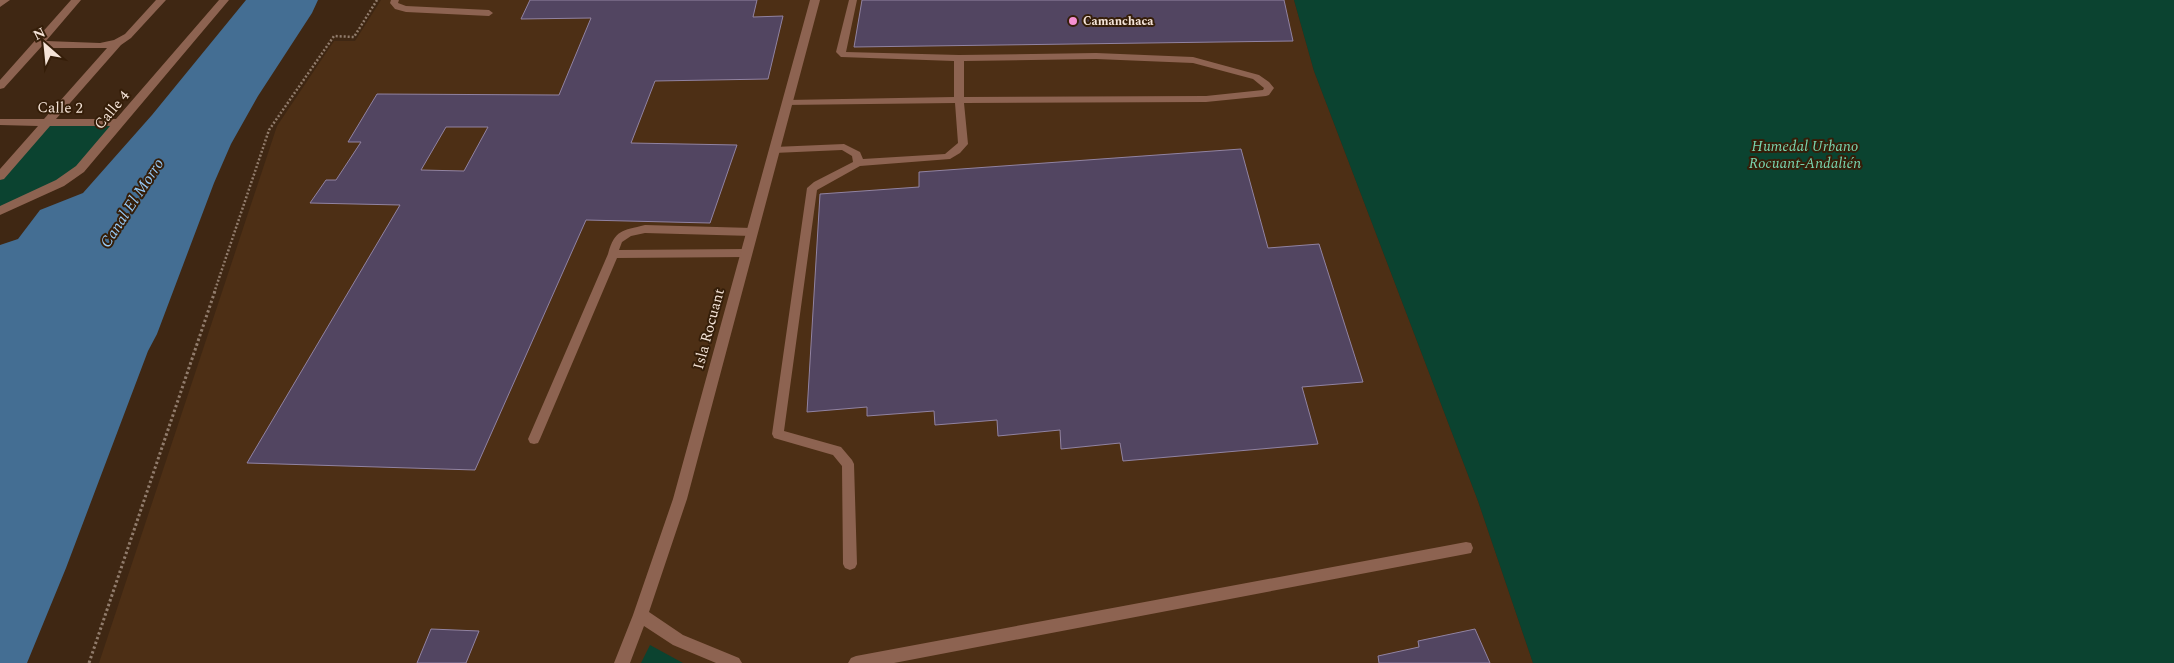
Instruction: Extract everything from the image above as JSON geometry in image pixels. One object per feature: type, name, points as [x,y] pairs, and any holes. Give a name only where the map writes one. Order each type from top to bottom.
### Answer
[{"type":"street","points":[[0,4],[5,0]]},
{"type":"street","points":[[0,86],[40,42],[43,35],[76,0]]},
{"type":"street","points":[[0,176],[117,43],[128,36],[161,0]]},
{"type":"street","name":"Calle 4","points":[[0,211],[71,176],[87,161],[224,0]]},
{"type":"street","name":"Isla Rocuant","points":[[622,663],[642,615],[680,499],[815,0]]},
{"type":"street","points":[[40,42],[49,45],[100,46],[117,43]]},
{"type":"street","name":"Calle 2","points":[[0,122],[120,124]]},
{"type":"street","points":[[856,663],[1466,548]]},
{"type":"street","points":[[642,615],[678,640],[734,663]]},
{"type":"lane","points":[[395,0],[394,3],[398,7],[406,9],[489,13]]},
{"type":"lane","points":[[787,103],[1206,99],[1266,93],[1268,88],[1266,84],[1256,77],[1193,60],[1096,56],[959,58],[844,55],[841,52],[852,0]]},
{"type":"lane","points":[[850,564],[848,464],[837,451],[778,434],[812,188],[858,163],[947,157],[957,151],[963,144],[958,100],[959,58]]},
{"type":"lane","points":[[774,150],[844,147],[857,154],[858,163]]},
{"type":"lane","points":[[534,439],[613,254],[616,240],[645,229],[752,232]]},
{"type":"lane","points":[[613,254],[746,253]]},
{"type":"path","points":[[89,663],[269,130],[334,36],[354,37],[377,0]]},
{"type":"shaded area","points":[[381,0],[1294,0],[1314,71],[1478,501],[1533,663],[99,663],[277,126],[334,41],[355,41]]},
{"type":"green space","name":"Humedal Urbano Rocuant-Andalién","points":[[1294,0],[2174,0],[2174,663],[1533,663],[1478,501],[1314,71]]},
{"type":"green space","points":[[48,125],[115,125],[69,176],[0,210],[0,179]]},
{"type":"green space","points":[[650,645],[683,663],[641,663]]},
{"type":"water","name":"Canal El Morro","points":[[246,0],[318,0],[312,13],[258,96],[231,144],[214,183],[66,568],[27,663],[0,663],[0,245],[18,239],[40,210],[83,193],[152,115]]},
{"type":"building","points":[[530,0],[757,0],[753,17],[783,16],[768,79],[655,81],[631,143],[737,145],[710,223],[586,220],[475,470],[247,463],[400,205],[310,203],[326,180],[336,180],[361,142],[348,142],[377,94],[559,95],[591,18],[521,19]],"holes":[[[446,127],[488,127],[464,171],[421,170]]]},
{"type":"building","name":"Camanchaca","points":[[862,0],[1284,0],[1293,41],[854,47]]},
{"type":"building","points":[[1241,149],[1268,248],[1319,244],[1363,382],[1302,387],[1318,444],[1123,461],[1120,443],[1061,449],[1060,430],[998,436],[997,420],[935,425],[934,411],[867,416],[867,407],[807,412],[820,194],[919,187],[919,172]]},
{"type":"building","points":[[431,629],[479,631],[466,663],[417,663]]},
{"type":"building","points":[[1475,629],[1490,663],[1379,663],[1378,656],[1419,647],[1418,641]]},
{"type":"place","name":"Camanchaca","points":[[1073,21]]}]
